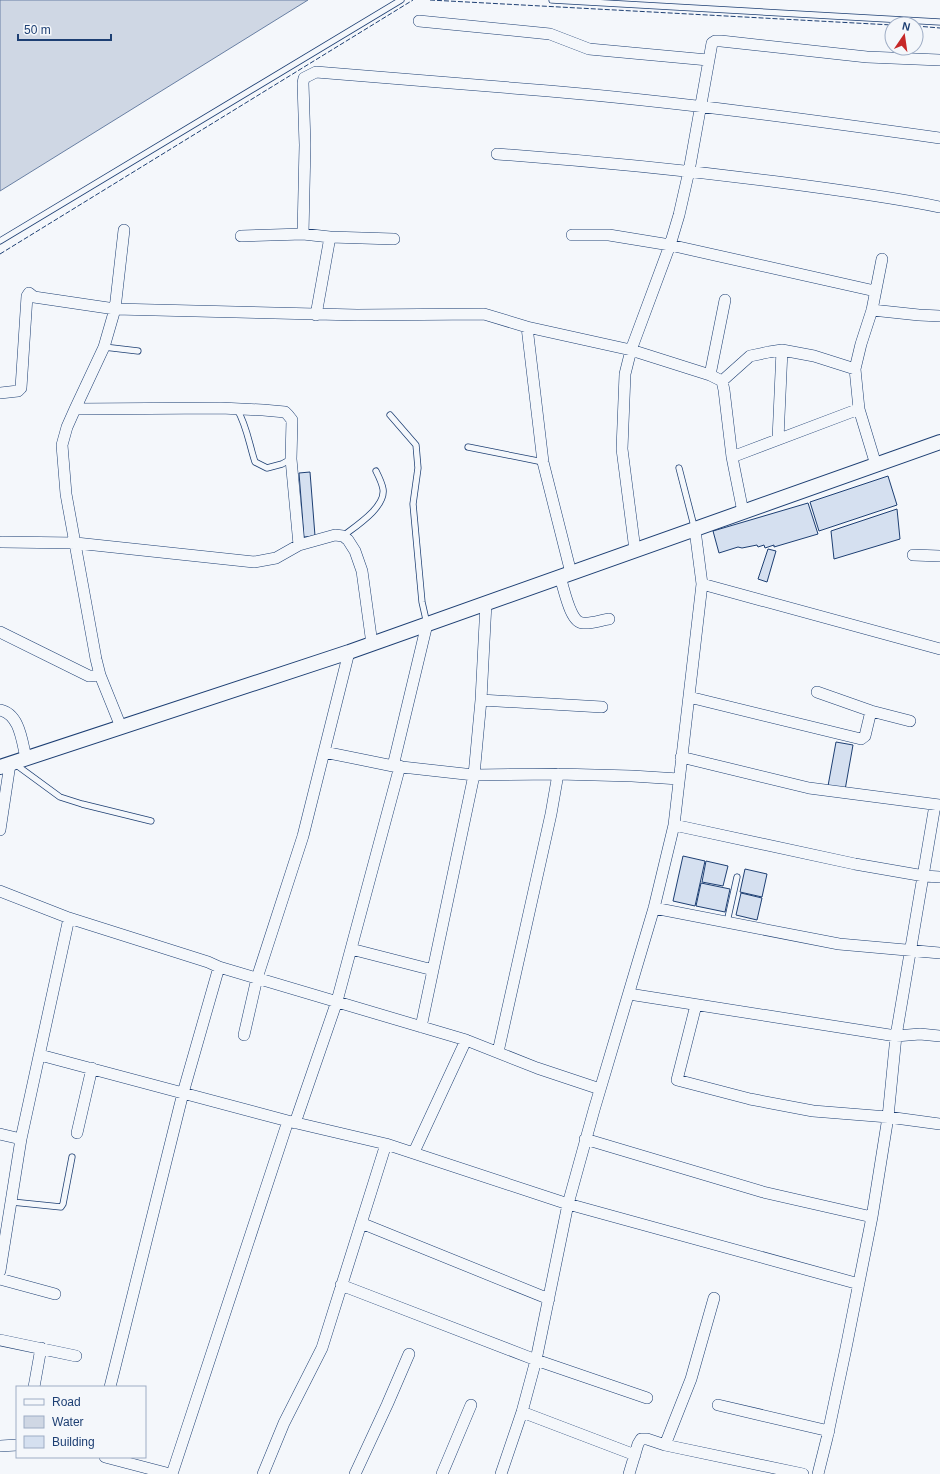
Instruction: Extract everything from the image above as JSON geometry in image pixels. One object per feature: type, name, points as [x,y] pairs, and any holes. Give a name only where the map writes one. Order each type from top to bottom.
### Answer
[{"type":"street","points":[[419,21],[550,34],[589,49],[708,60]]},
{"type":"street","points":[[635,550],[622,449],[625,374],[631,350],[670,245],[689,171],[712,44],[715,41],[721,41],[867,57],[940,60]]},
{"type":"street","points":[[303,234],[305,145],[303,83],[304,78],[309,74],[316,72],[549,91],[700,106],[756,112],[940,138]]},
{"type":"street","points":[[497,154],[592,161],[689,171],[889,197],[940,207]]},
{"type":"street","points":[[121,727],[100,676],[66,494],[62,445],[67,427],[104,347],[115,310],[124,230]]},
{"type":"street","points":[[241,236],[303,234],[330,238],[394,239]]},
{"type":"street","points":[[572,235],[609,235],[670,245],[875,291]]},
{"type":"street","points":[[316,315],[330,238]]},
{"type":"street","points":[[876,465],[859,410],[856,369],[861,344],[872,310],[882,259]]},
{"type":"street","points":[[0,393],[18,391],[22,388],[27,296],[29,293],[34,297],[115,310],[316,315],[484,314],[527,327],[631,350],[710,374],[722,381],[732,457],[743,512]]},
{"type":"street","points":[[710,374],[725,300]]},
{"type":"street","points":[[872,310],[940,316]]},
{"type":"street","points":[[527,327],[543,462],[566,575],[571,612],[576,621],[582,624],[609,619]]},
{"type":"street","points":[[722,381],[750,356],[782,350],[814,356],[856,369]]},
{"type":"street","points":[[778,439],[782,350]]},
{"type":"street","points":[[75,409],[221,408],[285,412],[292,420],[292,459],[299,545]]},
{"type":"street","points":[[732,457],[859,410]]},
{"type":"street","points":[[12,763],[349,652],[940,442]]},
{"type":"street","points":[[501,1474],[522,1412],[536,1360],[568,1204],[585,1139],[654,908],[674,825],[702,584],[695,530]]},
{"type":"street","points":[[2,542],[76,543],[254,562],[276,558],[299,545],[335,535],[344,536],[355,551],[362,571],[372,644]]},
{"type":"street","points":[[913,554],[940,556]]},
{"type":"street","points":[[702,584],[940,649]]},
{"type":"street","points":[[421,1027],[474,775],[481,700],[486,603]]},
{"type":"street","points":[[109,1458],[171,1474],[292,1122],[337,1001],[396,766],[427,624]]},
{"type":"street","points":[[0,632],[89,676],[100,676]]},
{"type":"street","points":[[244,1035],[257,978],[303,836],[349,652]]},
{"type":"street","points":[[817,692],[871,711],[910,721]]},
{"type":"street","points":[[689,697],[861,739],[865,736],[871,711]]},
{"type":"street","points":[[481,700],[602,706]]},
{"type":"street","points":[[0,710],[7,711],[16,721],[12,763],[0,830]]},
{"type":"street","points":[[324,752],[396,766],[474,775],[558,774],[679,779]]},
{"type":"street","points":[[681,757],[809,788],[938,805],[910,951],[896,1036],[888,1117],[872,1217],[829,1431],[818,1474]]},
{"type":"street","points":[[498,1052],[551,814],[558,774]]},
{"type":"street","points":[[674,825],[855,864],[924,876],[940,877]]},
{"type":"street","points":[[0,891],[69,918],[208,962],[219,967],[466,1040],[537,1068],[600,1089]]},
{"type":"street","points":[[654,908],[839,944],[940,953]]},
{"type":"street","points":[[0,1272],[21,1139],[69,918]]},
{"type":"street","points":[[351,949],[433,970]]},
{"type":"street","points":[[110,1386],[183,1093],[219,967]]},
{"type":"street","points":[[629,994],[896,1036],[920,1034],[940,1036]]},
{"type":"street","points":[[696,1005],[677,1080],[750,1099],[813,1111],[888,1117],[940,1124]]},
{"type":"street","points":[[414,1152],[466,1040]]},
{"type":"street","points":[[40,1054],[292,1122],[386,1144],[568,1204],[859,1284]]},
{"type":"street","points":[[77,1132],[92,1068]]},
{"type":"street","points":[[0,1134],[21,1139]]},
{"type":"street","points":[[585,1139],[763,1192],[872,1217]]},
{"type":"street","points":[[263,1474],[284,1423],[322,1348],[386,1144]]},
{"type":"street","points":[[361,1223],[549,1299]]},
{"type":"street","points":[[0,1279],[55,1294]]},
{"type":"street","points":[[341,1286],[536,1360],[647,1398]]},
{"type":"street","points":[[665,1445],[691,1378],[714,1298]]},
{"type":"street","points":[[0,1340],[76,1356]]},
{"type":"street","points":[[34,1386],[41,1348]]},
{"type":"street","points":[[355,1474],[409,1354]]},
{"type":"street","points":[[442,1474],[471,1405]]},
{"type":"street","points":[[718,1405],[829,1431]]},
{"type":"street","points":[[522,1412],[634,1455]]},
{"type":"street","points":[[629,1474],[638,1444],[641,1439],[647,1439],[665,1445],[804,1474]]},
{"type":"street","points":[[0,1446],[16,1445]]},
{"type":"lane","points":[[0,242],[401,0]]},
{"type":"lane","points":[[552,0],[940,22]]},
{"type":"lane","points":[[104,347],[138,352]]},
{"type":"lane","points":[[237,409],[246,428],[248,442],[254,462],[267,468],[282,464],[292,459]]},
{"type":"lane","points":[[390,415],[416,445],[418,468],[413,504],[422,602],[427,624]]},
{"type":"lane","points":[[468,447],[543,462]]},
{"type":"lane","points":[[679,468],[695,530]]},
{"type":"lane","points":[[344,536],[373,512],[381,501],[384,490],[376,471]]},
{"type":"lane","points":[[12,763],[60,797],[151,821]]},
{"type":"lane","points":[[728,922],[737,877]]},
{"type":"lane","points":[[12,1202],[61,1207],[63,1204],[72,1157]]},
{"type":"water","points":[[0,0],[308,0],[0,191]]},
{"type":"building","points":[[310,472],[315,536],[304,537],[299,473]]},
{"type":"building","points":[[888,476],[897,505],[819,531],[810,502]]},
{"type":"building","points":[[808,503],[818,534],[774,547],[774,545],[765,548],[764,545],[758,547],[757,545],[742,548],[738,547],[719,553],[713,531]]},
{"type":"building","points":[[897,509],[900,539],[834,559],[831,531]]},
{"type":"building","points":[[768,549],[776,551],[767,582],[758,579]]},
{"type":"building","points":[[836,742],[853,745],[845,790],[828,786]]},
{"type":"building","points":[[683,856],[705,861],[695,906],[673,901]]},
{"type":"building","points":[[706,861],[728,866],[723,886],[702,882]]},
{"type":"building","points":[[745,869],[767,874],[762,897],[740,892]]},
{"type":"building","points":[[701,883],[730,889],[725,912],[696,906]]},
{"type":"building","points":[[741,893],[762,898],[757,920],[736,915]]},
{"type":"fence","points":[[0,254],[413,0]]},
{"type":"fence","points":[[430,0],[884,25]]},
{"type":"fence","points":[[924,27],[940,28]]}]
